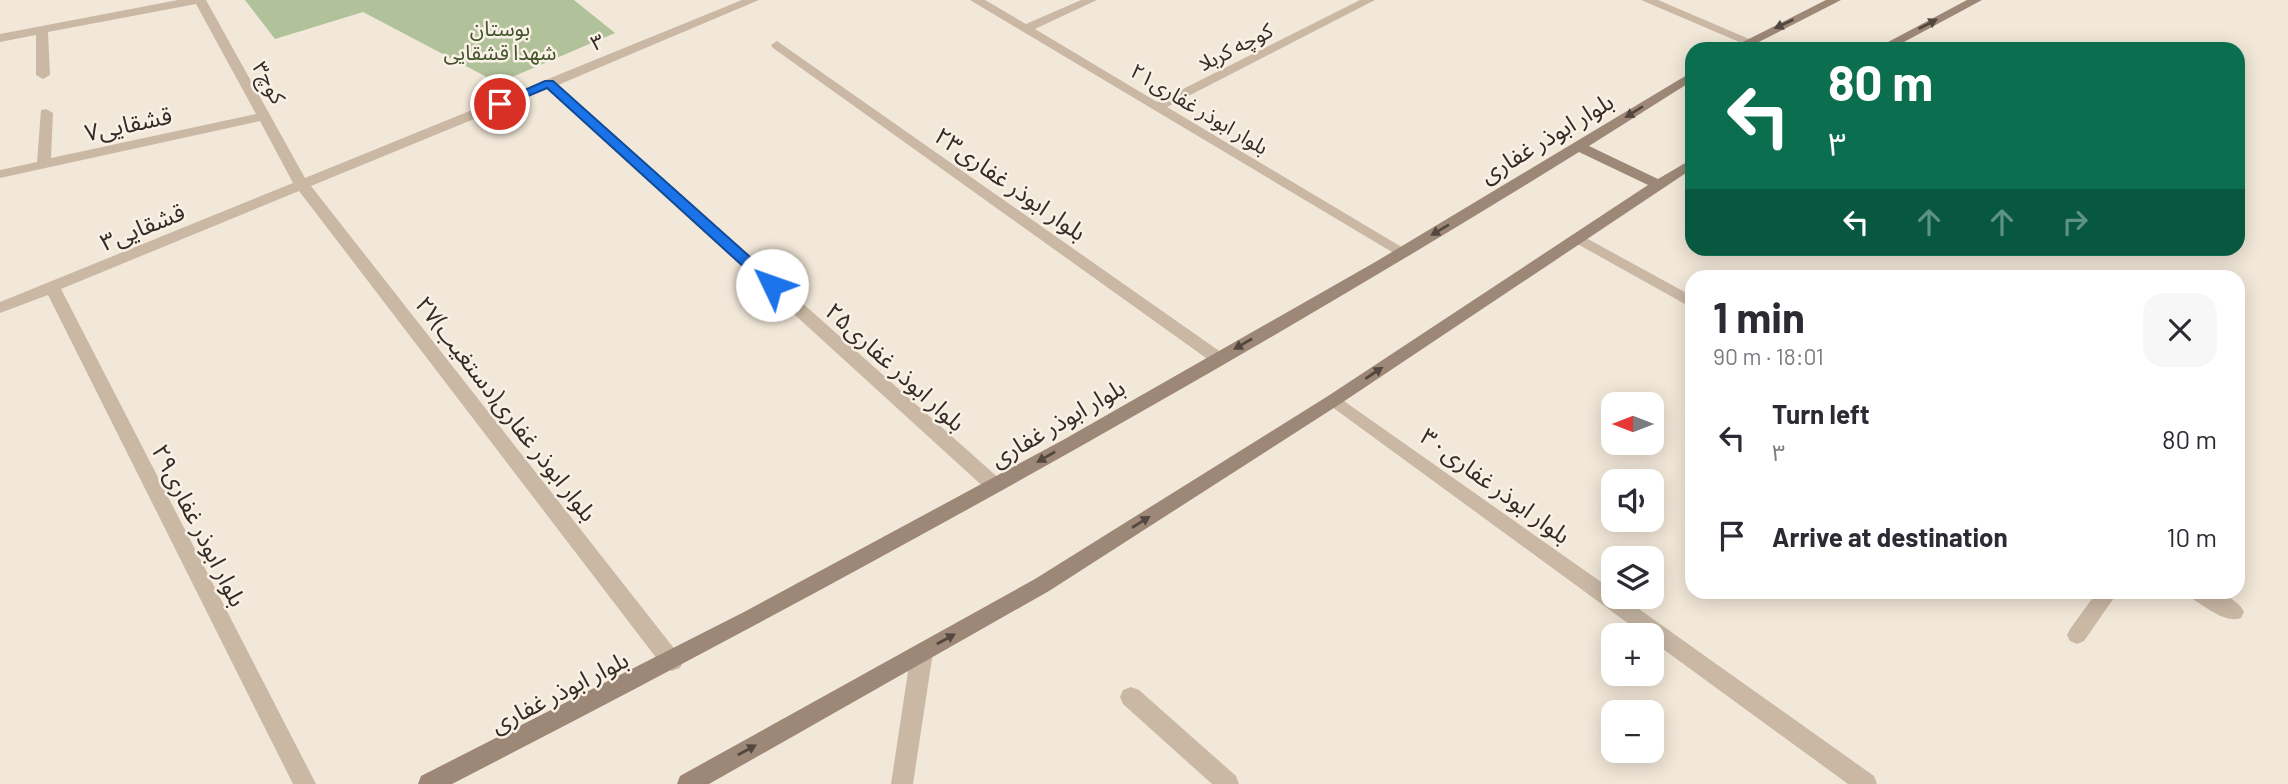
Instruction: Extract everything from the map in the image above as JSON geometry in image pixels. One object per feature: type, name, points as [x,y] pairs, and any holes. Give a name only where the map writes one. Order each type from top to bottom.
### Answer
[{"type":"main road","points":[[1748,41],[1835,0]]},
{"type":"main road","points":[[1895,42],[1976,0]]},
{"type":"main road","name":"بلوار ابوذر غفاری","points":[[429,784],[672,662],[995,485],[1402,252],[1685,80]]},
{"type":"main road","points":[[1579,146],[1659,185]]},
{"type":"main road","points":[[688,784],[1042,585],[1334,400],[1685,168]]},
{"type":"street","points":[[0,38],[199,0]]},
{"type":"street","name":"۳کوچ","points":[[199,0],[302,185]]},
{"type":"street","name":"۳","points":[[302,185],[753,0]]},
{"type":"street","name":"۲۱بلوار ابوذر غفاری","points":[[976,0],[1402,252]]},
{"type":"street","points":[[1025,29],[1091,0]]},
{"type":"street","name":"کوچه کربلا","points":[[1157,107],[1369,0]]},
{"type":"street","points":[[1647,0],[1748,41]]},
{"type":"street","points":[[43,30],[43,75]]},
{"type":"street","name":"بلوار ابوذر غفاری۲۳","points":[[777,45],[1219,359]]},
{"type":"street","name":"بلوار ابوذر غفاری۲۵","points":[[549,83],[995,485]]},
{"type":"street","points":[[44,164],[46,113]]},
{"type":"street","name":"۷قشقایی","points":[[0,174],[265,116]]},
{"type":"street","name":"۳قشقایی","points":[[0,308],[302,185]]},
{"type":"street","name":"۲۷بلوار ابوذر غفاری(دستغیب)","points":[[302,185],[672,662]]},
{"type":"street","points":[[1577,238],[1685,299]]},
{"type":"street","name":"بلوار ابوذر غفاری۲۹","points":[[52,287],[305,784]]},
{"type":"street","name":"بلوار ابوذر غفاری۳۰","points":[[1334,400],[1866,784]]},
{"type":"street","points":[[2077,635],[2103,599]]},
{"type":"street","points":[[2211,599],[2234,612]]},
{"type":"street","points":[[902,784],[922,652]]},
{"type":"street","points":[[1131,697],[1228,784]]},
{"type":"green space","name":"بوستان شهدا قشقایی","points":[[245,0],[574,0],[615,33],[498,83],[363,12],[275,39]]},
{"type":"route","points":[[500,104],[549,83],[772,285]]}]
